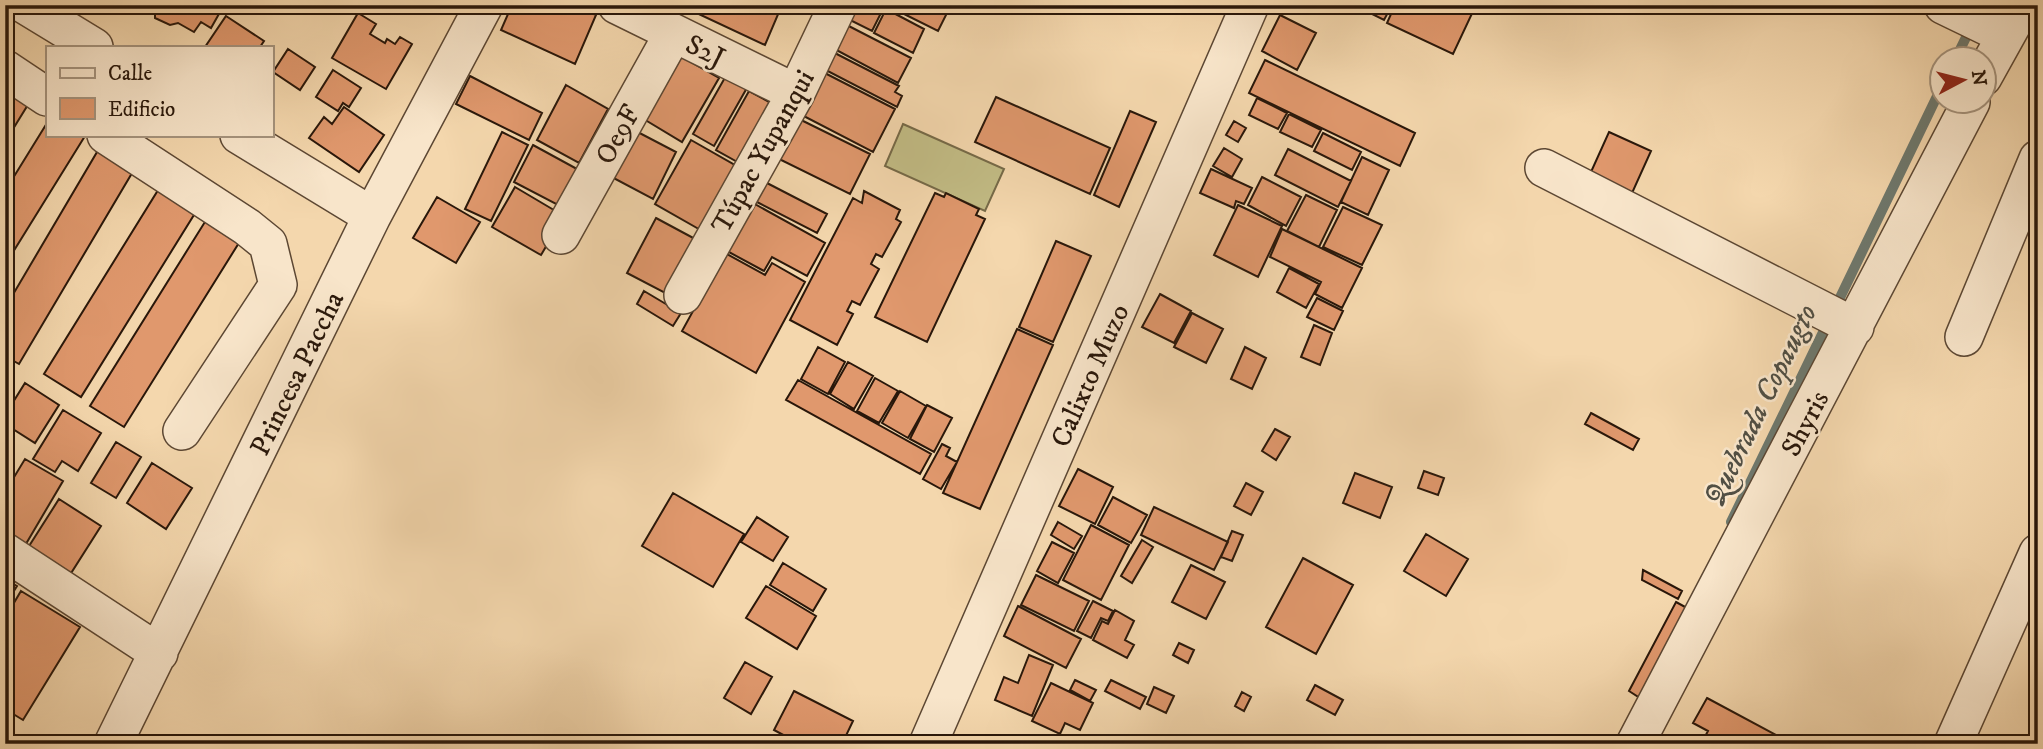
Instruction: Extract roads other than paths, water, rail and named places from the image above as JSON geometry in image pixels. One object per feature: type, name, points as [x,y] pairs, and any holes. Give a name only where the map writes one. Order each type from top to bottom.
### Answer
[{"type":"street","points":[[25,5],[92,46]]},
{"type":"street","name":"Princesa Paccha","points":[[113,744],[372,216],[484,5]]},
{"type":"street","name":"S2J","points":[[617,5],[796,93]]},
{"type":"street","name":"Túpac Yupanqui","points":[[683,295],[796,93],[838,5]]},
{"type":"street","name":"Calixto Muzo","points":[[928,744],[1250,5]]},
{"type":"street","points":[[1943,5],[2014,20],[1997,51]]},
{"type":"street","name":"Oe9F","points":[[562,235],[673,34]]},
{"type":"street","points":[[5,69],[46,96]]},
{"type":"street","name":"Shyris","points":[[1635,744],[1964,116]]},
{"type":"street","points":[[108,136],[247,226],[268,244],[278,285],[182,431]]},
{"type":"street","points":[[241,136],[372,216]]},
{"type":"street","points":[[1964,337],[2038,159]]},
{"type":"street","points":[[1544,168],[1855,327]]},
{"type":"street","points":[[5,552],[159,653]]},
{"type":"street","points":[[1953,744],[2038,553]]},
{"type":"waterway","name":"Quebrada Copaugto","points":[[1962,46],[1972,25]]},
{"type":"waterway","name":"Quebrada Copaugto","points":[[1835,308],[1928,116]]},
{"type":"waterway","name":"Quebrada Copaugto","points":[[1731,522],[1828,322]]}]
